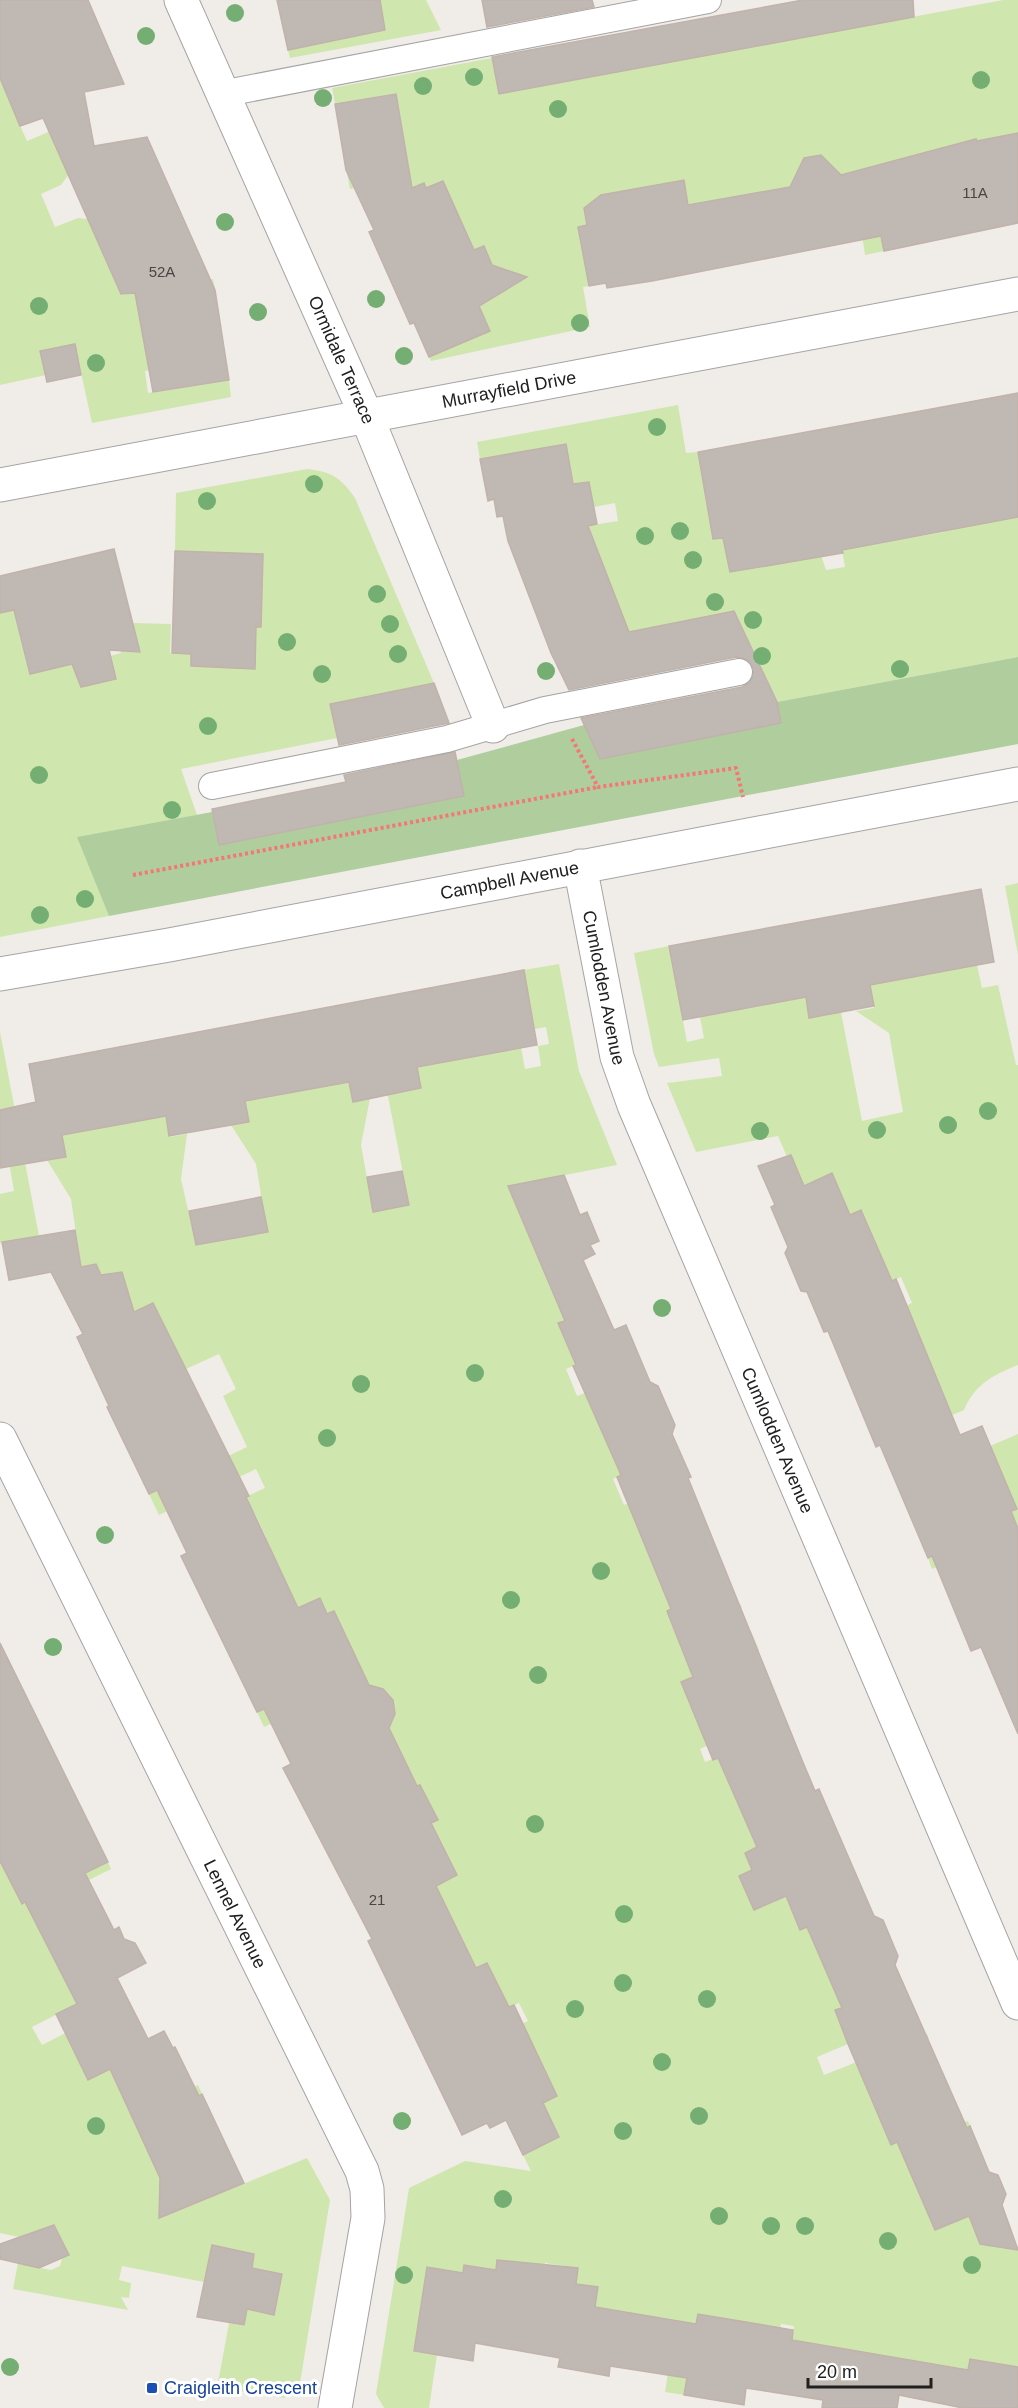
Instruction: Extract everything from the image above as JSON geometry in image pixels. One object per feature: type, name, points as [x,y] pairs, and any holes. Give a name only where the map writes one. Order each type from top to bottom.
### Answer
[{"type":"street","name":"Ormidale Terrace","points":[[181,0],[366,415],[493,726]]},
{"type":"street","name":"Murrayfield Drive","points":[[0,485],[1018,294]]},
{"type":"street","name":"Campbell Avenue","points":[[0,974],[168,945],[1018,784]]},
{"type":"street","name":"Cumlodden Avenue","points":[[580,866],[617,1057],[630,1097],[1018,2002]]},
{"type":"street","name":"Lennel Avenue","points":[[0,1439],[362,2171],[367,2189],[368,2218],[335,2408]]},
{"type":"lane","points":[[221,94],[708,0]]},
{"type":"lane","points":[[212,786],[447,739],[545,710],[739,672]]},
{"type":"path","points":[[545,710],[572,739],[598,787]]},
{"type":"path","points":[[133,875],[598,787],[736,768],[752,833]]},
{"type":"green space","points":[[344,0],[426,0],[441,30],[290,58],[288,50]]},
{"type":"green space","points":[[1003,0],[1018,0],[1018,133],[988,180],[976,139],[884,251],[865,255],[862,235],[829,180],[826,160],[821,155],[804,158],[801,164],[805,184],[689,206],[683,181],[602,195],[597,198],[594,205],[584,207],[587,225],[578,227],[589,286],[583,287],[590,327],[431,361],[429,357],[489,331],[477,303],[506,290],[510,281],[505,269],[493,267],[484,246],[457,258],[470,241],[443,181],[426,188],[424,183],[411,189],[406,178],[350,189],[347,173],[408,163],[396,94],[335,104],[332,88],[492,58],[500,94]]},
{"type":"green space","points":[[0,56],[35,100],[13,110],[27,141],[53,130],[69,174],[61,185],[41,194],[55,227],[78,218],[88,219],[122,295],[213,279],[215,289],[153,299],[146,328],[147,358],[161,356],[163,367],[145,371],[148,393],[229,380],[231,397],[92,423],[75,345],[46,375],[0,385]]},
{"type":"green space","points":[[678,405],[686,453],[698,452],[713,539],[728,537],[730,572],[821,555],[826,570],[845,567],[838,528],[899,518],[903,539],[944,532],[941,512],[996,498],[1000,520],[1018,517],[1018,657],[777,702],[734,611],[614,635],[621,612],[603,565],[581,527],[618,521],[615,503],[594,507],[589,482],[573,484],[566,444],[480,459],[477,442]]},
{"type":"green space","points":[[307,469],[335,477],[355,498],[434,683],[331,704],[337,738],[181,769],[197,815],[78,837],[109,916],[0,937],[0,613],[15,609],[64,632],[72,665],[81,686],[110,656],[121,653],[104,586],[122,582],[133,623],[171,624],[170,653],[191,654],[191,666],[255,668],[256,627],[261,627],[263,554],[175,551],[176,493]]},
{"type":"green space","points":[[1018,657],[1018,744],[109,916],[77,837],[212,812],[219,845],[464,796],[457,760],[584,725],[600,759],[781,723],[777,702]]},
{"type":"green space","points":[[1018,883],[1018,955],[1005,886]]},
{"type":"green space","points":[[669,946],[687,1042],[704,1038],[700,1017],[806,997],[810,1018],[841,1012],[862,1121],[903,1112],[889,1033],[856,1011],[874,1008],[870,985],[977,965],[982,988],[998,985],[1016,1065],[1018,1065],[1018,1365],[979,1387],[964,1410],[938,1421],[878,1318],[912,1303],[901,1277],[876,1288],[873,1237],[861,1210],[845,1217],[832,1173],[818,1179],[820,1186],[775,1205],[787,1157],[778,1136],[696,1152],[667,1083],[722,1076],[719,1058],[659,1067],[654,1054],[634,953]]},
{"type":"green space","points":[[559,964],[579,1071],[617,1165],[508,1186],[555,1297],[597,1307],[558,1324],[566,1341],[606,1352],[566,1369],[577,1396],[585,1393],[621,1475],[613,1479],[624,1505],[665,1488],[671,1609],[667,1611],[676,1631],[740,1604],[742,1608],[689,1631],[698,1652],[751,1631],[759,1650],[681,1682],[711,1744],[700,1749],[705,1762],[743,1747],[729,1782],[757,1847],[745,1853],[749,1864],[771,1862],[739,1876],[754,1910],[785,1896],[800,1930],[807,1927],[842,2008],[835,2010],[848,2044],[817,2057],[824,2075],[927,2034],[929,2039],[859,2069],[891,2145],[961,2115],[964,2122],[968,2121],[970,2126],[903,2155],[935,2230],[969,2216],[980,2244],[1018,2250],[1018,2367],[970,2359],[962,2406],[955,2405],[961,2368],[921,2362],[915,2399],[907,2397],[913,2361],[792,2340],[794,2326],[781,2324],[778,2338],[757,2324],[698,2314],[684,2395],[665,2392],[676,2320],[658,2317],[652,2354],[651,2317],[595,2307],[598,2287],[576,2284],[578,2268],[545,2263],[533,2334],[516,2262],[498,2260],[494,2284],[465,2265],[463,2273],[427,2268],[414,2350],[437,2355],[429,2408],[384,2408],[376,2394],[409,2188],[465,2161],[531,2171],[523,2155],[559,2137],[543,2103],[557,2095],[529,2037],[436,2082],[430,2068],[528,2021],[519,2003],[509,2007],[476,1968],[449,1913],[431,1921],[383,1912],[457,1875],[431,1823],[438,1819],[420,1785],[374,1807],[395,1741],[388,1726],[394,1712],[389,1695],[377,1688],[369,1687],[365,1679],[264,1727],[257,1712],[282,1700],[327,1614],[320,1598],[298,1608],[276,1561],[246,1547],[266,1537],[255,1514],[235,1523],[226,1506],[265,1488],[256,1469],[159,1515],[149,1494],[247,1447],[223,1396],[236,1389],[219,1354],[186,1369],[153,1303],[134,1311],[124,1290],[127,1288],[122,1272],[111,1273],[102,1278],[96,1264],[81,1267],[71,1199],[47,1160],[66,1157],[62,1135],[166,1116],[170,1137],[187,1134],[181,1179],[196,1245],[267,1232],[256,1164],[231,1125],[248,1122],[245,1101],[349,1082],[353,1102],[370,1098],[361,1145],[373,1211],[409,1204],[369,999],[384,996],[402,1092],[417,1067],[521,1048],[525,1069],[541,1066],[538,1046],[549,1044],[546,1027],[535,1029],[524,970]]},
{"type":"green space","points":[[0,1032],[39,1236],[0,1243],[0,1194],[14,1191],[0,1110]]},
{"type":"green space","points":[[1018,1434],[1018,1537],[1017,1535],[932,1569],[928,1558],[1015,1522],[1011,1511],[1016,1509],[990,1446]]},
{"type":"green space","points":[[0,1845],[27,1866],[8,1876],[22,1904],[108,1862],[111,1869],[89,1880],[95,1892],[36,1922],[97,1994],[32,2027],[42,2045],[107,2012],[69,2040],[88,2080],[113,2067],[137,2115],[198,2085],[202,2094],[136,2124],[164,2187],[160,2189],[159,2218],[307,2158],[330,2200],[300,2383],[284,2398],[217,2388],[229,2323],[244,2326],[247,2309],[274,2315],[282,2274],[252,2268],[254,2254],[228,2248],[225,2262],[209,2259],[204,2282],[122,2266],[119,2280],[131,2283],[129,2298],[121,2297],[128,2310],[13,2289],[18,2263],[51,2270],[60,2266],[65,2247],[54,2225],[19,2237],[0,2233]]},
{"type":"building","points":[[0,0],[88,0],[124,84],[84,92],[94,146],[147,137],[215,290],[229,380],[153,392],[135,293],[121,294],[43,118],[20,126],[0,78]]},
{"type":"building","points":[[277,0],[380,0],[385,30],[288,50]]},
{"type":"building","points":[[482,0],[592,0],[594,7],[487,27]]},
{"type":"building","points":[[803,0],[913,0],[914,17],[499,94],[492,57]]},
{"type":"building","points":[[396,94],[412,188],[424,183],[426,188],[443,181],[474,250],[484,246],[492,265],[527,277],[479,306],[490,331],[429,357],[414,323],[410,324],[369,232],[374,230],[346,170],[335,104]]},
{"type":"building","points":[[1018,133],[1018,223],[884,251],[881,236],[652,281],[607,288],[606,283],[589,286],[578,227],[587,225],[584,208],[601,195],[684,180],[688,205],[790,187],[804,158],[821,155],[841,175],[976,139],[977,141]]},
{"type":"building","points":[[75,344],[81,375],[47,382],[40,351]]},
{"type":"building","points":[[1018,393],[1018,517],[842,550],[843,553],[730,572],[723,538],[713,539],[698,452]]},
{"type":"building","points":[[566,444],[573,484],[589,482],[597,524],[588,526],[629,632],[734,611],[777,702],[781,723],[600,759],[581,718],[742,687],[749,683],[754,670],[750,662],[736,657],[569,690],[551,653],[508,541],[503,516],[497,517],[494,499],[488,501],[480,459]]},
{"type":"building","points":[[114,549],[140,652],[109,650],[116,679],[81,687],[72,664],[30,674],[14,610],[0,613],[0,576]]},
{"type":"building","points":[[175,551],[263,554],[261,627],[256,627],[255,669],[191,666],[191,654],[172,653]]},
{"type":"building","points":[[434,683],[449,723],[339,745],[330,704]]},
{"type":"building","points":[[455,752],[464,796],[219,845],[212,809],[346,782],[344,775]]},
{"type":"building","points":[[981,889],[994,962],[870,985],[874,1006],[809,1018],[806,997],[683,1020],[669,946]]},
{"type":"building","points":[[524,970],[537,1045],[417,1067],[421,1088],[353,1102],[349,1082],[245,1101],[249,1122],[169,1136],[166,1116],[62,1135],[66,1157],[0,1168],[0,1110],[36,1102],[29,1064]]},
{"type":"building","points":[[791,1155],[804,1186],[832,1173],[850,1215],[861,1210],[892,1281],[896,1279],[960,1435],[982,1426],[1017,1509],[1011,1511],[1018,1529],[1018,1734],[981,1647],[971,1651],[932,1556],[928,1558],[880,1445],[876,1447],[828,1331],[824,1332],[807,1292],[801,1291],[785,1253],[788,1247],[771,1207],[775,1205],[758,1166]]},
{"type":"building","points":[[402,1171],[409,1205],[373,1212],[367,1177]]},
{"type":"building","points":[[564,1175],[580,1215],[587,1212],[599,1241],[590,1245],[595,1254],[583,1260],[614,1330],[626,1325],[650,1382],[658,1386],[675,1425],[672,1434],[691,1477],[688,1478],[802,1760],[815,1791],[819,1789],[874,1916],[883,1920],[898,1956],[895,1965],[967,2128],[970,2126],[989,2172],[998,2175],[1006,2194],[1002,2205],[1018,2250],[980,2244],[969,2216],[935,2230],[897,2142],[891,2145],[848,2044],[835,2010],[842,2008],[807,1927],[800,1930],[786,1896],[754,1910],[739,1876],[752,1870],[745,1853],[757,1847],[718,1758],[713,1760],[681,1682],[693,1677],[667,1611],[671,1609],[617,1477],[621,1475],[573,1366],[576,1365],[558,1323],[565,1321],[508,1186]]},
{"type":"building","points":[[261,1197],[268,1232],[196,1245],[189,1211]]},
{"type":"building","points":[[75,1230],[81,1267],[96,1264],[101,1275],[122,1272],[134,1312],[153,1303],[249,1496],[246,1497],[298,1608],[320,1598],[327,1614],[334,1611],[369,1685],[383,1689],[393,1700],[395,1714],[389,1728],[417,1786],[420,1785],[438,1820],[431,1823],[457,1875],[436,1886],[476,1968],[487,1963],[509,2007],[514,2005],[557,2096],[543,2103],[559,2137],[523,2155],[506,2120],[490,2128],[487,2123],[462,2135],[368,1941],[372,1939],[283,1768],[291,1764],[264,1709],[257,1712],[181,1556],[187,1553],[157,1490],[149,1494],[107,1407],[109,1406],[77,1337],[83,1334],[51,1272],[9,1280],[2,1242]]},
{"type":"building","points":[[0,1643],[108,1862],[85,1873],[114,1930],[119,1927],[124,1939],[135,1943],[146,1963],[117,1978],[148,2039],[164,2031],[173,2048],[175,2047],[199,2096],[202,2094],[244,2183],[159,2218],[160,2178],[110,2069],[88,2080],[56,2014],[77,2004],[25,1902],[22,1904],[0,1861]]},
{"type":"building","points":[[54,2225],[69,2255],[39,2268],[0,2259],[0,2244]]},
{"type":"building","points":[[212,2245],[254,2254],[252,2268],[282,2274],[274,2315],[247,2309],[244,2325],[197,2317]]},
{"type":"building","points":[[497,2260],[578,2268],[576,2284],[598,2287],[595,2307],[696,2324],[698,2314],[793,2330],[792,2340],[968,2370],[970,2359],[1018,2367],[1018,2408],[963,2408],[899,2395],[897,2408],[822,2408],[823,2400],[746,2388],[744,2405],[684,2395],[687,2378],[610,2366],[609,2376],[558,2367],[560,2358],[475,2343],[473,2361],[414,2351],[427,2267],[463,2273],[464,2265],[496,2270]]},
{"type":"place","name":"Craigleith Crescent","points":[[152,2388]]}]
